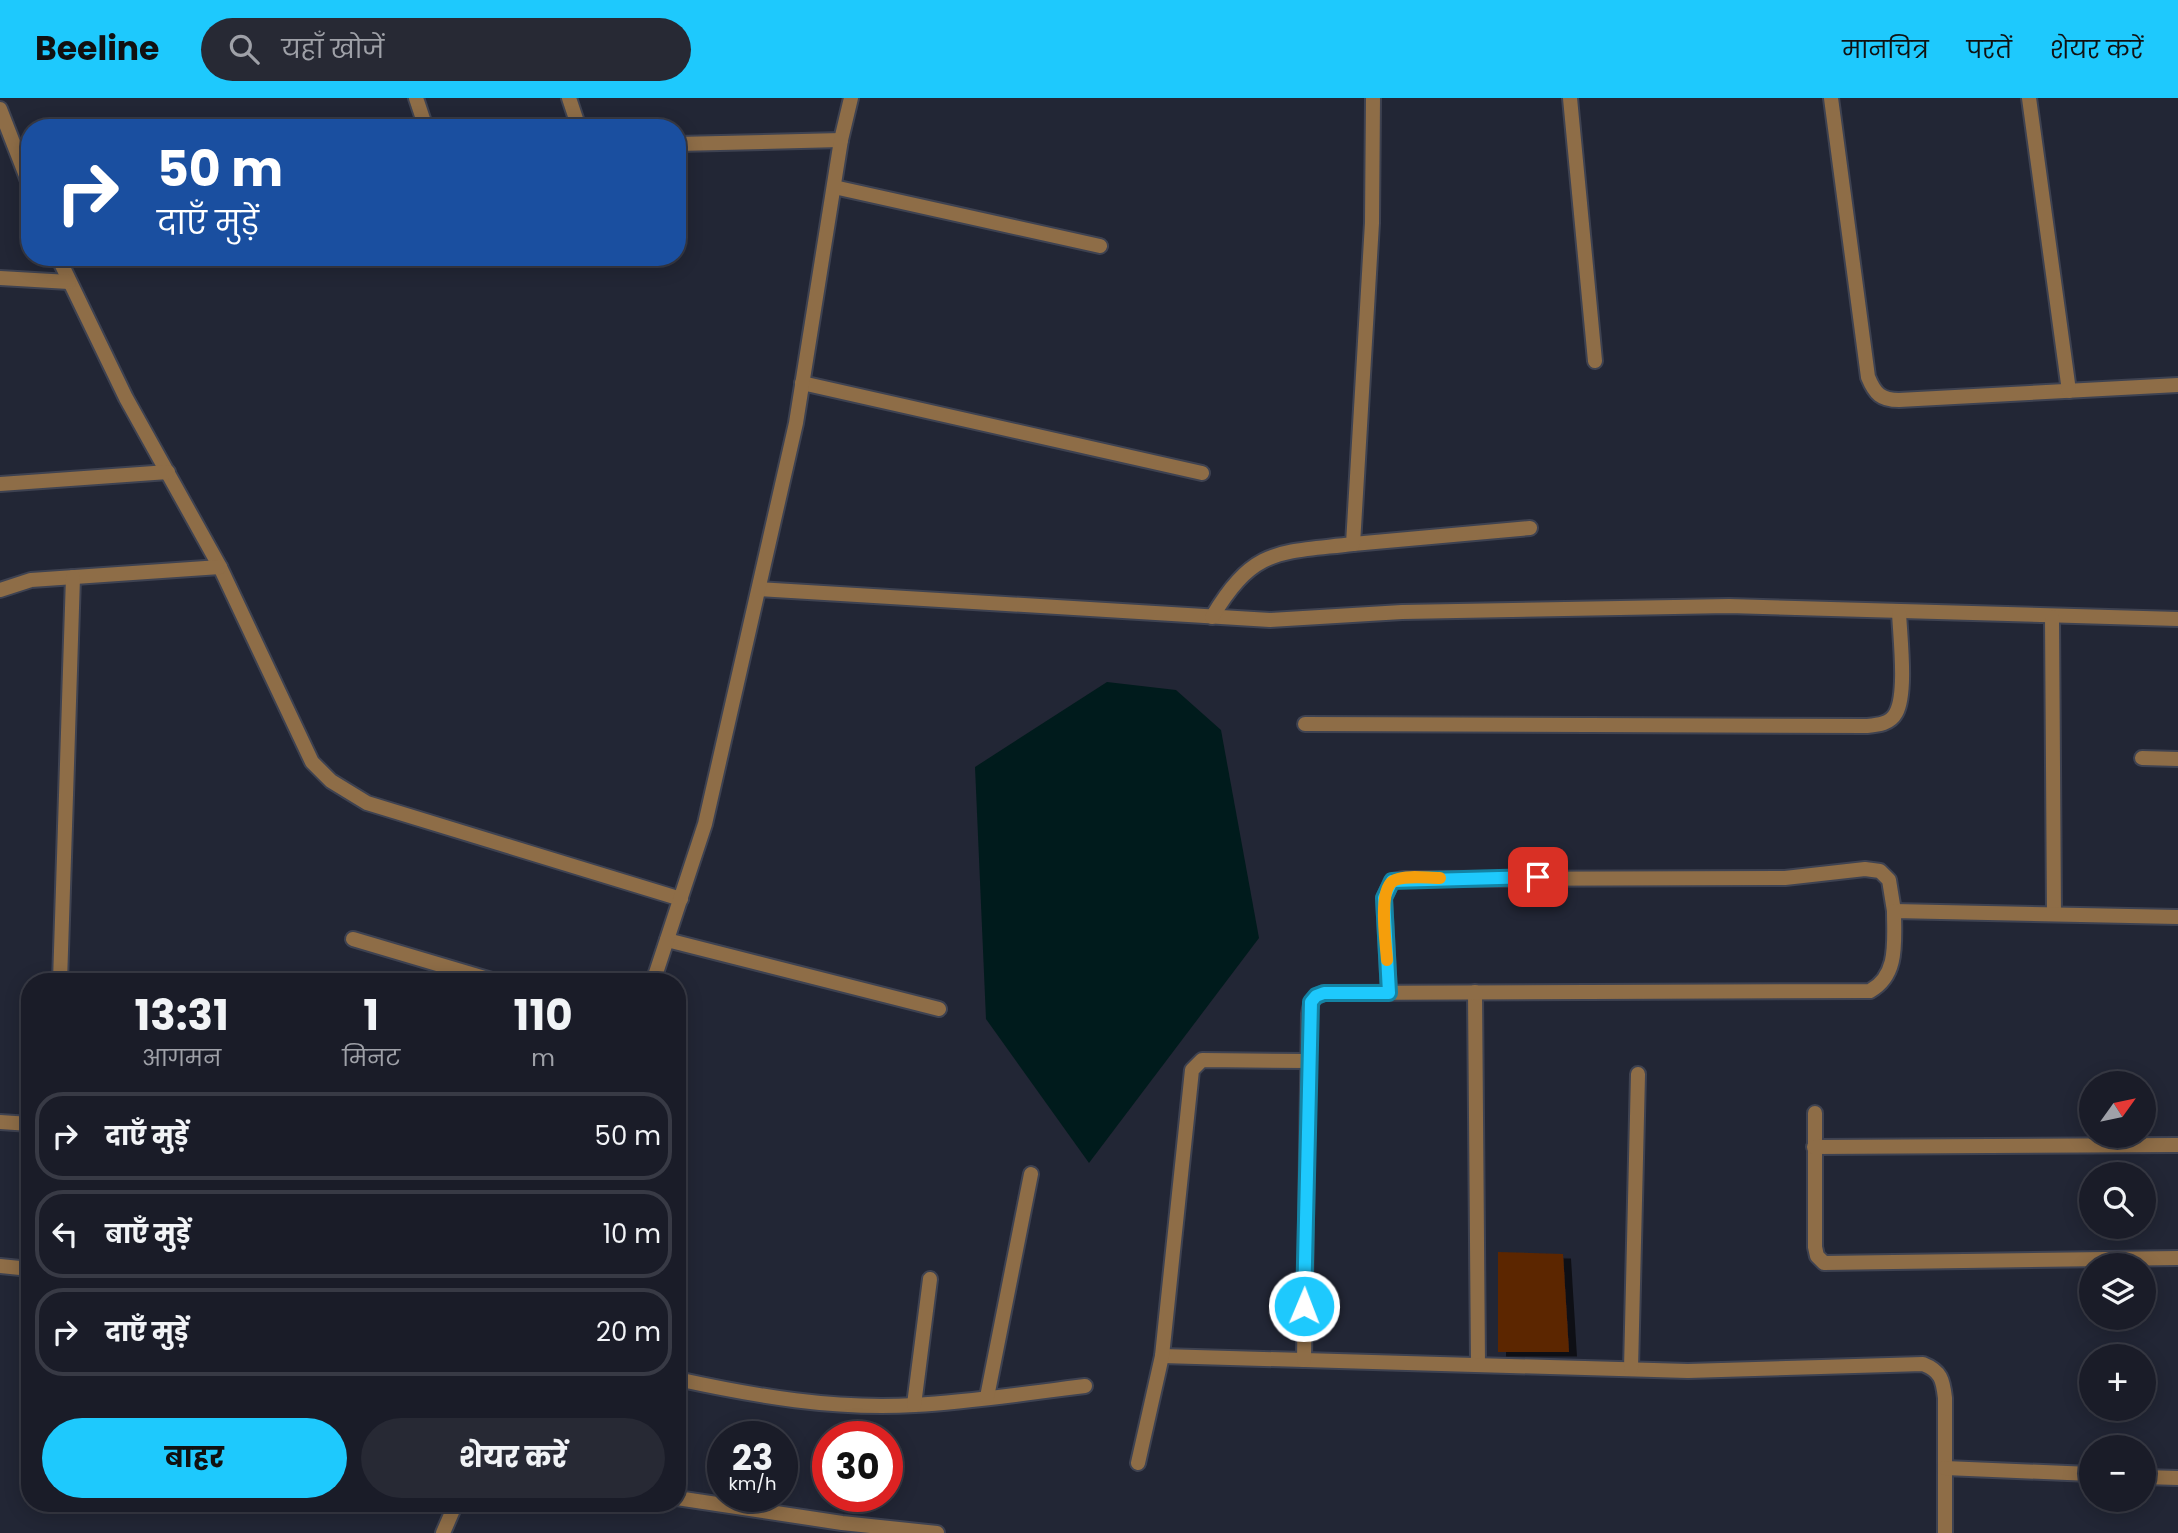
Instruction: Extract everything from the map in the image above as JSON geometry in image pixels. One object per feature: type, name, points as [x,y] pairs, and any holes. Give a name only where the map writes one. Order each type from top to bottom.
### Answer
[{"type":"street","points":[[415,98],[423,119]]},
{"type":"street","points":[[569,98],[576,119]]},
{"type":"street","points":[[656,973],[705,824],[759,589],[802,383],[841,140],[851,98]]},
{"type":"street","points":[[1353,544],[1372,223],[1374,98]]},
{"type":"street","points":[[1570,98],[1595,360]]},
{"type":"street","points":[[1831,98],[1868,377],[1874,392],[1885,400],[2178,385]]},
{"type":"street","points":[[2029,98],[2069,391]]},
{"type":"street","points":[[0,109],[4,131],[21,167]]},
{"type":"street","points":[[686,144],[841,140]]},
{"type":"street","points":[[834,187],[1100,246]]},
{"type":"street","points":[[62,266],[220,567],[312,762],[331,781],[366,803],[681,899]]},
{"type":"street","points":[[0,278],[68,282]]},
{"type":"street","points":[[802,383],[1202,473]]},
{"type":"street","points":[[0,484],[168,472]]},
{"type":"street","points":[[1212,617],[1230,586],[1247,569],[1275,555],[1353,544],[1530,528]]},
{"type":"street","points":[[0,590],[31,580],[220,567]]},
{"type":"street","points":[[60,973],[73,578]]},
{"type":"street","points":[[759,589],[1270,620],[1402,612],[1729,606],[2178,619]]},
{"type":"street","points":[[1305,724],[1867,726],[1885,723],[1896,715],[1900,699],[1899,612]]},
{"type":"street","points":[[2052,617],[2054,914]]},
{"type":"street","points":[[2142,758],[2178,759]]},
{"type":"street","points":[[1304,1360],[1308,1061],[1311,1002],[1316,996],[1475,992],[1870,991],[1882,984],[1889,975],[1894,911],[1889,880],[1880,871],[1866,869],[1785,878],[1403,878],[1392,881],[1384,898],[1389,993]]},
{"type":"street","points":[[1894,911],[2178,917]]},
{"type":"street","points":[[353,939],[468,973]]},
{"type":"street","points":[[667,940],[939,1009]]},
{"type":"street","points":[[1475,992],[1478,1365]]},
{"type":"street","points":[[1138,1463],[1161,1356],[1192,1070],[1202,1060],[1308,1061]]},
{"type":"street","points":[[1631,1369],[1638,1074]]},
{"type":"street","points":[[1815,1113],[1815,1247],[1817,1256],[1830,1265],[2178,1258]]},
{"type":"street","points":[[0,1122],[21,1124]]},
{"type":"street","points":[[1814,1147],[2178,1145]]},
{"type":"street","points":[[987,1397],[1031,1174]]},
{"type":"street","points":[[0,1266],[21,1268]]},
{"type":"street","points":[[914,1405],[930,1279]]},
{"type":"street","points":[[1161,1356],[1631,1369],[1923,1364],[1936,1369],[1942,1380],[1945,1533]]},
{"type":"street","points":[[686,1381],[754,1396],[791,1400],[914,1405],[1085,1387]]},
{"type":"street","points":[[1945,1468],[2079,1474]]},
{"type":"street","points":[[2156,1477],[2178,1478]]},
{"type":"street","points":[[686,1499],[842,1523],[937,1533]]},
{"type":"street","points":[[443,1533],[452,1512]]},
{"type":"shaded area","points":[[1107,682],[1176,690],[1221,730],[1259,938],[1089,1163],[986,1019],[975,767]]},
{"type":"building","points":[[1498,1252],[1563,1254],[1569,1352],[1498,1352]]},
{"type":"slow traffic","points":[[1387,960],[1384,898],[1387,887],[1392,881],[1403,878],[1440,878]]},
{"type":"route","points":[[1304,1306],[1311,1002],[1324,993],[1389,993],[1384,898],[1392,881],[1403,878],[1538,877]]}]
